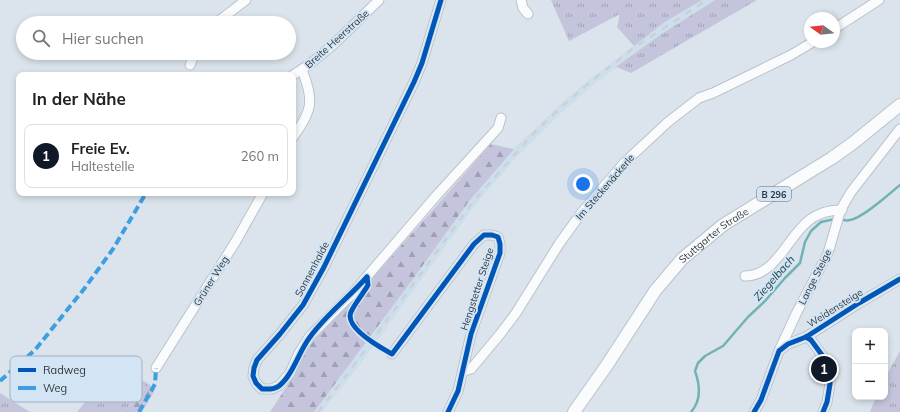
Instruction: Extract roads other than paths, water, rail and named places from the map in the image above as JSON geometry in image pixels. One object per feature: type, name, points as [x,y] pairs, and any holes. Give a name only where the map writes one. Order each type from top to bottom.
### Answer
[{"type":"main road","name":"Stuttgarter Straße","points":[[574,412],[607,365],[655,291],[682,259],[703,240],[728,222],[853,143],[900,105]]},
{"type":"street","points":[[225,16],[246,0]]},
{"type":"street","name":"Breite Heerstraße","points":[[296,73],[302,70],[351,28],[379,0]]},
{"type":"street","name":"Sonnenhalde","points":[[441,0],[422,63],[414,82],[324,267],[303,305],[257,360],[253,376],[256,383],[262,389],[272,389],[280,386],[290,373],[299,353],[310,336],[351,294],[436,196],[498,128],[501,118]]},
{"type":"street","points":[[521,0],[523,8],[528,14]]},
{"type":"street","points":[[840,25],[879,0]]},
{"type":"street","name":"Im Steckenäckerle","points":[[464,371],[471,369],[501,333],[516,313],[559,244],[577,219],[625,162],[668,122],[699,98],[713,93],[804,47]]},
{"type":"street","points":[[190,65],[192,60]]},
{"type":"street","points":[[296,133],[302,124],[308,110],[310,99],[310,89],[302,70]]},
{"type":"street","name":"Lange Steige","points":[[754,412],[761,400],[779,351],[796,314],[824,263],[841,211],[851,192],[900,129]]},
{"type":"street","name":"Grüner Weg","points":[[156,368],[236,241],[261,196]]},
{"type":"street","points":[[745,276],[759,274],[769,266],[806,222],[817,215],[830,210],[841,211]]},
{"type":"street","name":"Hengstetter Steige","points":[[392,354],[474,244],[484,235],[492,234],[498,237],[500,253],[472,334],[458,392],[448,412]]},
{"type":"street","name":"Weidensteige","points":[[779,351],[788,344],[806,337],[900,279]]},
{"type":"street","points":[[806,337],[811,340],[830,366],[830,384],[827,402],[823,412]]},
{"type":"waterway","name":"Ziegelbach","points":[[840,219],[849,220],[862,215],[900,185]]},
{"type":"waterway","name":"Ziegelbach","points":[[691,412],[695,407],[699,392],[695,371],[698,363],[705,356],[723,346],[748,317],[800,263],[805,242],[811,231],[821,222],[835,219]]},
{"type":"railway","points":[[318,412],[352,368],[473,202],[532,135],[590,82],[635,47],[707,0]]},
{"type":"place","name":"Freie Ev.","points":[[824,369]]}]
